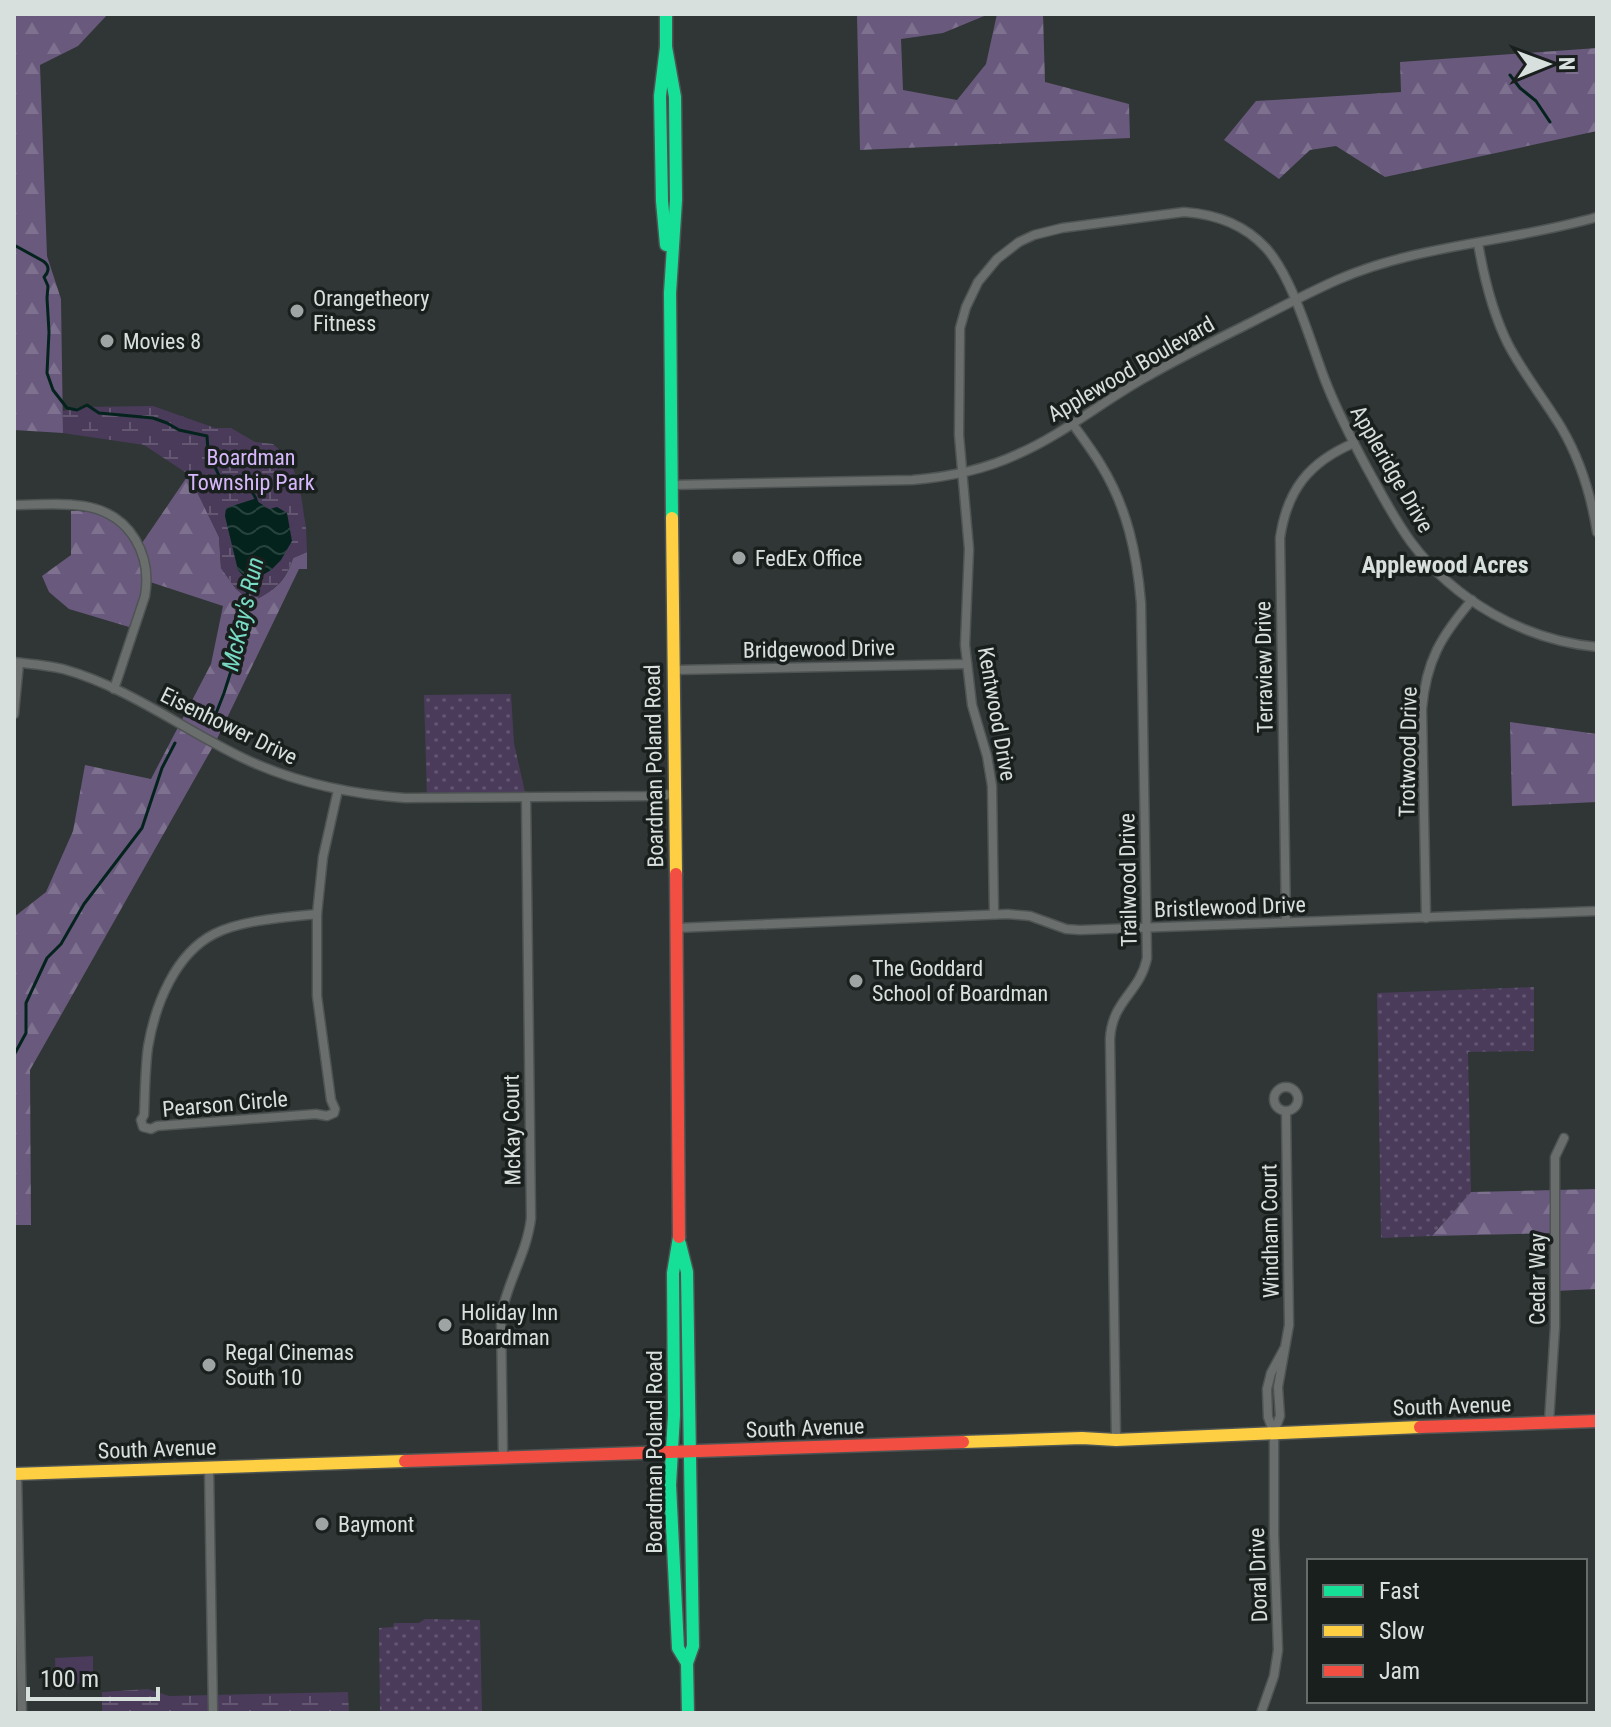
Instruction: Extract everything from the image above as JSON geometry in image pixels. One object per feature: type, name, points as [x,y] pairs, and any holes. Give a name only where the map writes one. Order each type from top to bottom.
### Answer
[{"type":"main road","name":"Boardman Poland Road","points":[[666,14],[666,47],[675,97],[676,172],[670,293],[679,1239],[673,1273],[674,1415],[670,1485],[678,1648],[687,1663]]},
{"type":"main road","name":"Boardman Poland Road","points":[[679,1239],[687,1272],[693,1646],[687,1663],[688,1713]]},
{"type":"main road","name":"South Avenue","points":[[16,1474],[1082,1438],[1116,1440],[1597,1421]]},
{"type":"street","name":"Appleridge Drive","points":[[963,472],[958,406],[960,328],[972,293],[986,271],[1006,250],[1027,239],[1062,228],[1184,212],[1204,213],[1235,225],[1264,246],[1280,265],[1328,388],[1354,443],[1392,513],[1411,542],[1440,575],[1499,617],[1533,633],[1597,647]]},
{"type":"street","name":"Applewood Boulevard","points":[[671,485],[912,480],[988,466],[1042,442],[1147,376],[1367,267],[1597,217]]},
{"type":"street","points":[[1478,243],[1487,290],[1498,321],[1517,359],[1575,455],[1587,484],[1597,532]]},
{"type":"street","name":"Trailwood Drive","points":[[1072,423],[1101,465],[1130,531],[1139,570],[1142,619],[1147,958],[1136,985],[1118,1007],[1111,1030],[1116,1440]]},
{"type":"street","name":"Terraview Drive","points":[[1286,922],[1282,523],[1289,500],[1306,475],[1327,457],[1354,443]]},
{"type":"street","name":"Kentwood Drive","points":[[963,472],[969,549],[965,626],[967,664],[972,705],[992,786],[994,914]]},
{"type":"street","points":[[14,505],[82,505],[98,509],[121,522],[140,546],[145,562],[145,596],[114,689]]},
{"type":"street","name":"Trotwood Drive","points":[[1426,918],[1424,690],[1439,644],[1472,600]]},
{"type":"street","points":[[14,714],[16,663]]},
{"type":"street","name":"Eisenhower Drive","points":[[16,663],[65,670],[114,689],[245,759],[284,775],[338,790],[405,798],[674,794]]},
{"type":"street","name":"Bridgewood Drive","points":[[673,670],[967,664]]},
{"type":"street","name":"Pearson Circle","points":[[317,914],[227,928],[205,939],[185,957],[164,994],[152,1029],[141,1120],[143,1127],[151,1129],[157,1126],[316,1114],[327,1116],[334,1113],[317,996],[317,914],[323,857],[338,790]]},
{"type":"street","name":"McKay Court","points":[[503,1458],[501,1316],[524,1251],[531,1218],[526,797]]},
{"type":"street","name":"Bristlewood Drive","points":[[676,928],[994,914],[1030,916],[1074,930],[1597,911]]},
{"type":"street","name":"Windham Court","points":[[1274,1433],[1280,1416],[1278,1387],[1289,1325],[1286,1112]]},
{"type":"street","name":"Cedar Way","points":[[1549,1422],[1555,1327],[1555,1157],[1564,1138]]},
{"type":"street","name":"Doral Drive","points":[[1261,1713],[1274,1676],[1278,1650],[1274,1433]]},
{"type":"street","points":[[209,1468],[213,1713]]},
{"type":"street","points":[[16,1474],[22,1713]]},
{"type":"green space","points":[[14,14],[108,14],[78,46],[40,65],[47,256],[61,299],[63,433],[14,430]]},
{"type":"green space","points":[[989,14],[943,33],[901,39],[903,90],[957,100],[986,64],[997,14],[1043,14],[1045,82],[1129,104],[1130,138],[860,150],[857,16]]},
{"type":"green space","points":[[1597,48],[1597,131],[1385,177],[1336,146],[1310,150],[1279,179],[1224,140],[1256,101],[1401,92],[1400,62]]},
{"type":"green space","name":"Boardman Township Park","points":[[153,406],[215,428],[231,428],[255,442],[273,444],[290,459],[300,489],[307,552],[293,558],[278,585],[251,602],[236,589],[221,568],[219,537],[188,474],[144,445],[63,433],[63,411],[81,407]],"holes":[[[254,499],[269,510],[238,570],[225,516]]]},
{"type":"green space","points":[[189,474],[219,537],[221,568],[236,589],[251,601],[259,598],[282,580],[293,558],[307,552],[307,569],[299,569],[215,743],[30,1070],[31,1225],[14,1225],[14,917],[46,892],[73,831],[85,765],[151,779],[211,664],[223,606],[147,581],[140,546]]},
{"type":"green space","points":[[71,511],[91,512],[108,519],[127,534],[133,544],[142,566],[143,579],[140,600],[129,627],[69,609],[49,592],[42,576],[71,555]]},
{"type":"green space","points":[[511,694],[514,743],[526,797],[427,798],[424,695]]},
{"type":"green space","points":[[1510,722],[1597,734],[1597,802],[1512,806]]},
{"type":"green space","points":[[1534,987],[1534,1051],[1468,1052],[1471,1192],[1432,1236],[1381,1238],[1377,993]]},
{"type":"green space","points":[[1597,1189],[1597,1289],[1555,1291],[1554,1233],[1432,1236],[1471,1192]]},
{"type":"green space","points":[[425,1619],[480,1620],[482,1713],[380,1713],[379,1628],[393,1627],[394,1623],[419,1623]]},
{"type":"green space","points":[[93,1656],[93,1683],[56,1684],[55,1658]]},
{"type":"green space","points":[[148,1689],[169,1696],[348,1692],[349,1713],[102,1713],[102,1692]]},
{"type":"water","points":[[254,499],[269,509],[277,507],[287,513],[292,541],[271,570],[261,576],[245,578],[238,570],[225,516],[226,508]]},
{"type":"waterway","points":[[1510,75],[1536,101],[1550,122]]},
{"type":"waterway","name":"McKay's Run","points":[[14,245],[48,266],[44,277],[48,286],[47,373],[53,390],[67,408],[77,410],[87,405],[99,413],[153,418],[179,430],[207,436],[208,451],[220,478],[247,488],[257,503]]},
{"type":"waterway","name":"McKay's Run","points":[[215,716],[239,646],[250,576]]},
{"type":"waterway","name":"McKay's Run","points":[[14,1055],[26,1033],[26,1003],[47,958],[61,944],[84,904],[142,828],[162,768],[175,743]]},
{"type":"traffic: fast","points":[[666,14],[666,47],[660,96],[666,245]]},
{"type":"traffic: fast","points":[[666,47],[675,97],[676,200],[670,293],[672,518]]},
{"type":"traffic: fast","points":[[679,1237],[673,1273],[674,1415],[670,1485],[678,1648],[687,1663]]},
{"type":"traffic: fast","points":[[680,1244],[687,1272],[693,1646],[687,1663],[688,1713]]},
{"type":"traffic: slow","points":[[672,518],[676,874]]},
{"type":"traffic: slow","points":[[963,1442],[1082,1438],[1116,1440],[1420,1427]]},
{"type":"traffic: slow","points":[[14,1474],[405,1461]]},
{"type":"traffic: jam","points":[[676,874],[679,1237]]},
{"type":"traffic: jam","points":[[1420,1427],[1597,1421]]},
{"type":"traffic: jam","points":[[405,1461],[963,1442]]},
{"type":"place","name":"Orangetheory Fitness","points":[[297,311]]},
{"type":"place","name":"Movies 8","points":[[107,341]]},
{"type":"place","name":"FedEx Office","points":[[739,558]]},
{"type":"place","name":"The Goddard School of Boardman","points":[[856,981]]},
{"type":"place","name":"Holiday Inn Boardman","points":[[445,1325]]},
{"type":"place","name":"Regal Cinemas South 10","points":[[209,1365]]},
{"type":"place","name":"Baymont","points":[[322,1524]]},
{"type":"district","name":"Applewood Acres","points":[[1445,565]]}]
